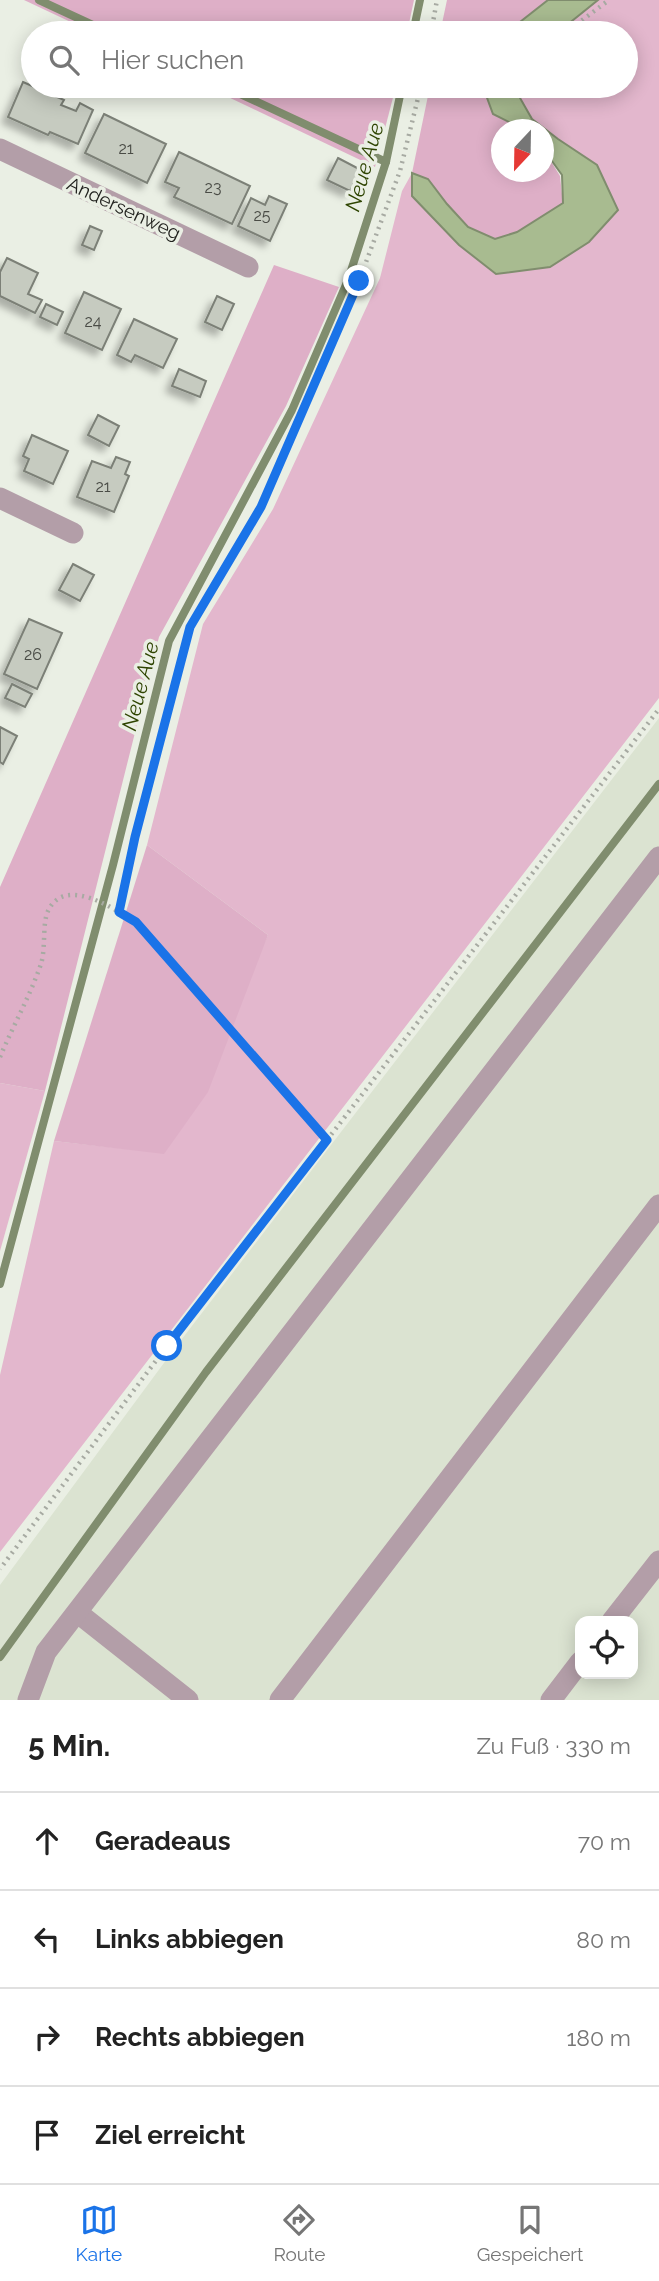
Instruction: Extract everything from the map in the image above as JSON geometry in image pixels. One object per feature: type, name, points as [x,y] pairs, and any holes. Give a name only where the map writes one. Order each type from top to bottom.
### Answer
[{"type":"street","name":"Andersenweg","points":[[0,149],[248,267]]},
{"type":"street","points":[[0,498],[74,533]]},
{"type":"street","points":[[28,1700],[46,1652],[659,857]]},
{"type":"street","points":[[280,1700],[659,1205]]},
{"type":"street","points":[[616,1616],[659,1561]]},
{"type":"street","points":[[78,1613],[188,1700]]},
{"type":"street","points":[[551,1700],[575,1669]]},
{"type":"path","points":[[433,21],[437,0]]},
{"type":"path","points":[[581,21],[609,0]]},
{"type":"path","points":[[119,912],[135,837],[190,627],[261,507],[359,281],[400,171],[418,98]]},
{"type":"path","points":[[0,1569],[167,1346],[659,709]]},
{"type":"path","points":[[0,1057],[42,962],[47,912],[59,898],[74,893],[108,906],[136,922],[327,1140]]},
{"type":"shaded area","points":[[24,0],[414,0],[410,21],[69,21]]},
{"type":"shaded area","points":[[447,0],[548,0],[521,21],[443,21]]},
{"type":"shaded area","points":[[548,0],[598,0],[572,21],[521,21]]},
{"type":"shaded area","points":[[598,0],[659,0],[659,698],[0,1552],[0,1375],[54,1141],[164,1153],[268,935],[147,845],[203,624],[273,509],[380,278],[402,191],[412,173],[412,196],[459,245],[496,274],[550,267],[589,242],[618,210],[554,136],[554,119],[532,119],[520,98],[638,98],[638,21],[572,21]]},
{"type":"shaded area","points":[[230,98],[393,98],[375,167]]},
{"type":"shaded area","points":[[428,98],[487,98],[493,114],[503,119],[491,119],[491,182],[554,182],[554,166],[560,176],[563,203],[517,232],[495,239],[468,227],[428,179],[412,173]]},
{"type":"shaded area","points":[[487,98],[520,98],[532,119],[503,119],[493,114]]},
{"type":"shaded area","points":[[554,136],[597,165],[618,210],[589,242],[550,267],[496,274],[459,245],[412,196],[412,173],[428,179],[468,227],[495,239],[517,232],[563,203],[562,175],[554,164]]},
{"type":"shaded area","points":[[274,265],[339,287],[286,406],[159,637],[45,1091],[0,1083],[0,887]]},
{"type":"shaded area","points":[[659,718],[659,1700],[0,1700],[0,1585],[175,1348]]},
{"type":"shaded area","points":[[147,845],[268,935],[208,1092],[164,1154],[54,1141]]},
{"type":"shaded area","points":[[0,1083],[45,1091],[0,1251]]},
{"type":"building","points":[[21,87],[21,98],[59,98],[64,100],[61,105],[76,111],[80,103],[93,110],[78,144],[50,132],[48,135],[8,117]]},
{"type":"building","points":[[104,114],[166,144],[147,183],[85,153]]},
{"type":"building","points":[[179,152],[250,186],[232,224],[174,197],[179,188],[165,182]]},
{"type":"building","points":[[338,158],[361,170],[350,191],[327,180]]},
{"type":"building","points":[[269,196],[287,204],[270,241],[238,226],[251,198],[265,205]]},
{"type":"building","points":[[90,226],[102,231],[94,250],[82,245]]},
{"type":"building","points":[[7,258],[38,273],[28,294],[42,300],[35,313],[0,296],[0,272]]},
{"type":"building","points":[[84,292],[121,309],[102,350],[65,333]]},
{"type":"building","points":[[217,296],[234,304],[222,330],[205,322]]},
{"type":"building","points":[[46,304],[63,312],[57,325],[40,317]]},
{"type":"building","points":[[134,319],[177,339],[163,368],[135,355],[131,362],[117,355]]},
{"type":"building","points":[[179,369],[206,381],[200,397],[172,386]]},
{"type":"building","points":[[98,415],[119,426],[109,446],[88,435]]},
{"type":"building","points":[[32,435],[68,451],[53,484],[24,471],[29,459],[23,456]]},
{"type":"building","points":[[116,457],[130,462],[125,474],[129,476],[114,512],[77,497],[92,461],[111,468]]},
{"type":"building","points":[[73,564],[94,575],[80,601],[59,590]]},
{"type":"building","points":[[29,619],[62,633],[37,689],[4,674]]},
{"type":"building","points":[[12,684],[32,694],[25,707],[5,698]]},
{"type":"building","points":[[0,727],[17,736],[3,764],[0,762]]},
{"type":"waterway","points":[[39,0],[84,21]]},
{"type":"waterway","name":"Neue Aue","points":[[416,21],[420,0]]},
{"type":"waterway","points":[[249,98],[386,162]]},
{"type":"waterway","name":"Neue Aue","points":[[0,1284],[113,865],[169,641],[292,410],[348,280],[386,162],[399,98]]},
{"type":"waterway","points":[[0,1657],[206,1372],[659,784]]},
{"type":"route","points":[[167,1346],[327,1140],[136,922],[119,912],[135,837],[190,627],[261,507],[359,281]]}]
